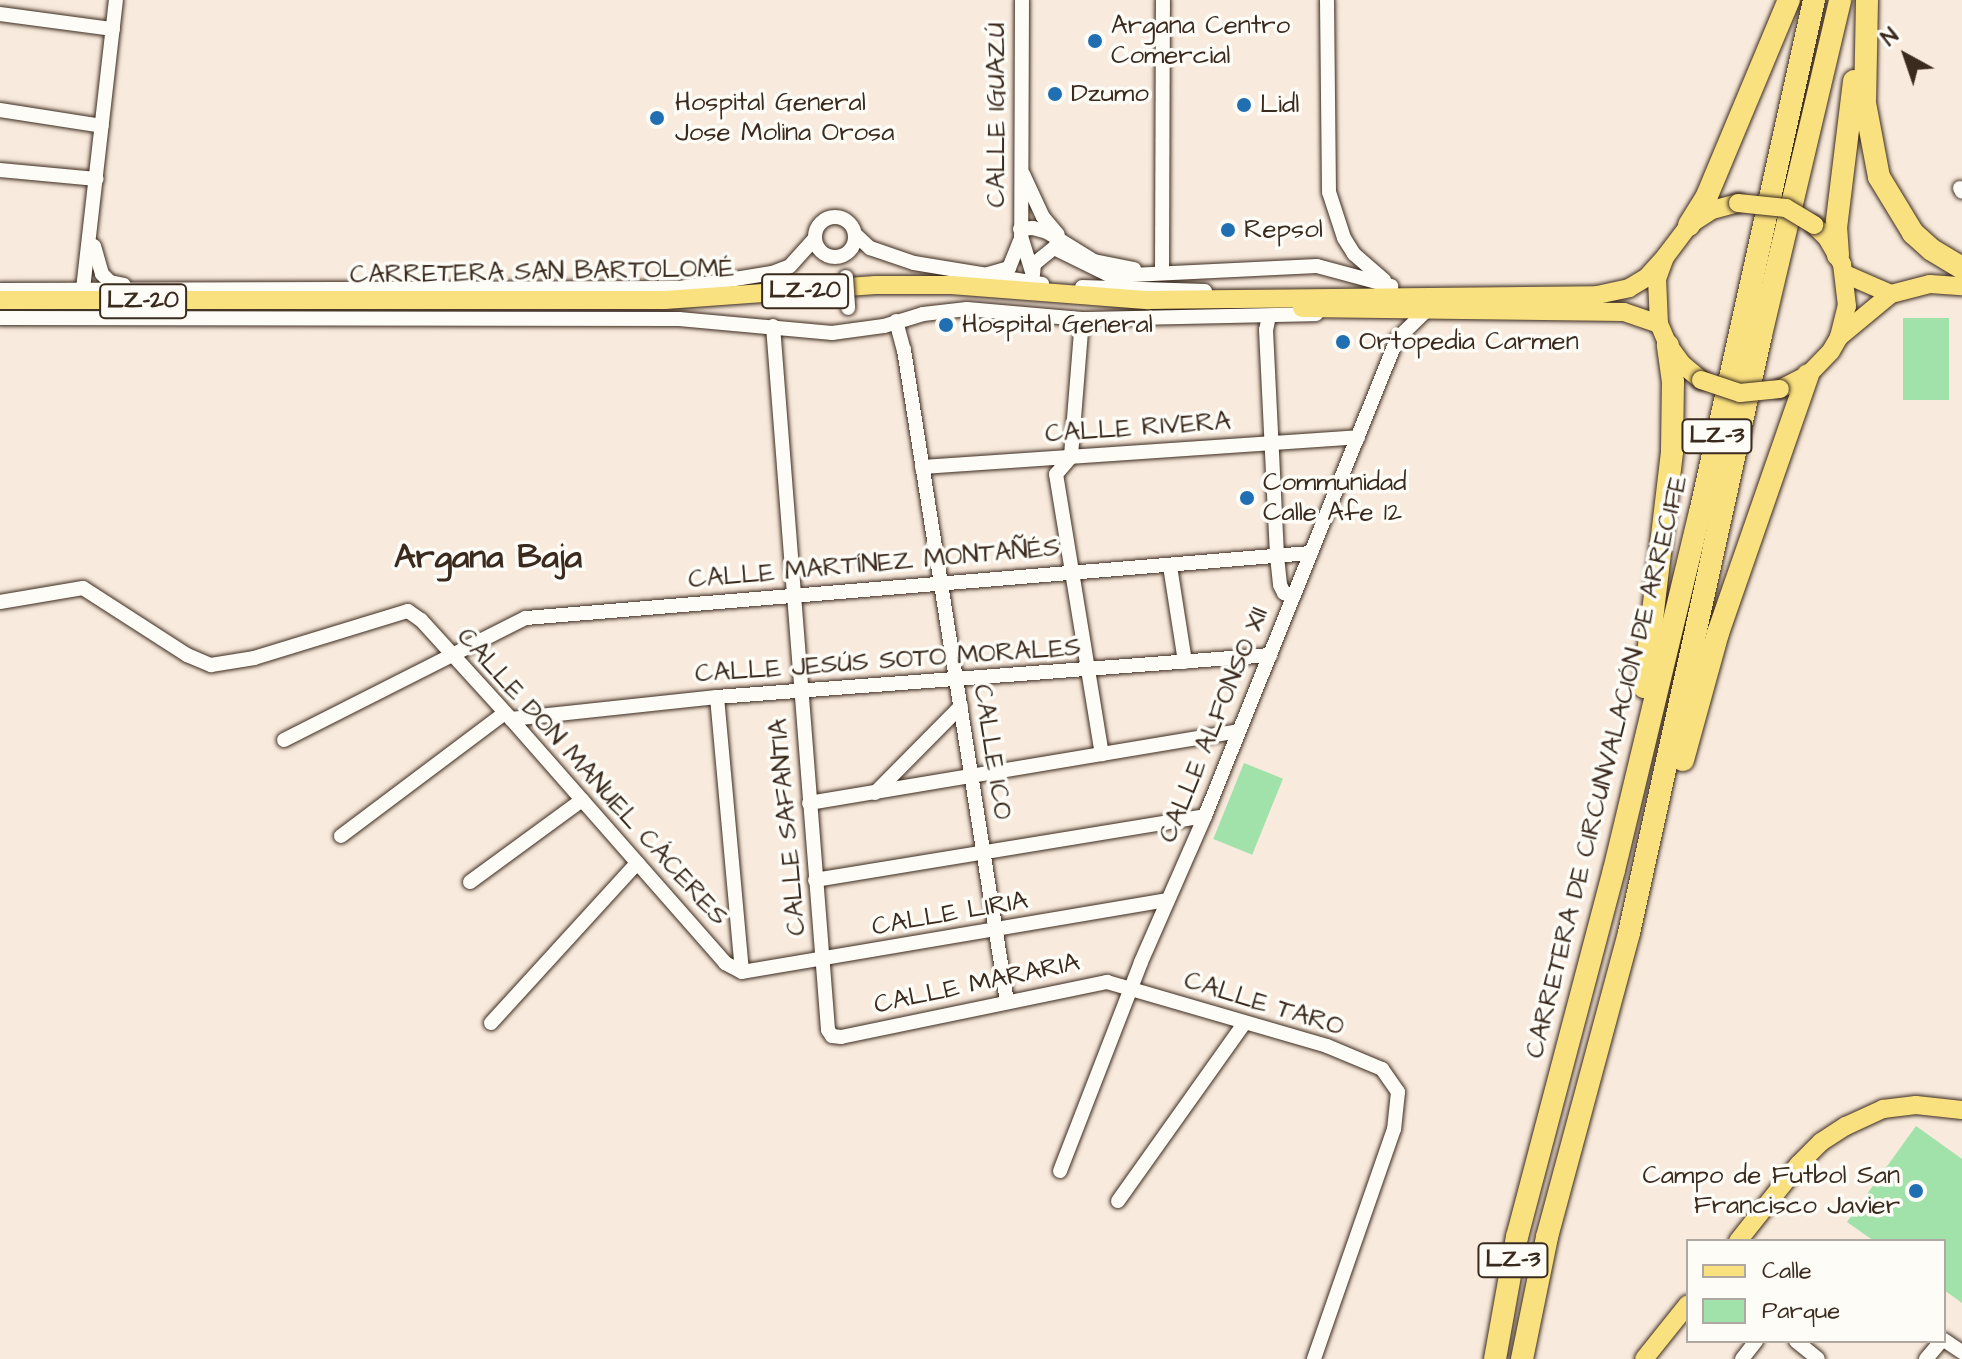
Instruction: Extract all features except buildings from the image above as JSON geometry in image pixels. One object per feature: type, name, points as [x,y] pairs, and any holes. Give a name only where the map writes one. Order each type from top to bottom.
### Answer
[{"type":"highway","points":[[1689,225],[1706,198],[1789,0]]},
{"type":"highway","name":"CARRETERA DE CIRCUNVALACIÓN DE ARRECIFE","points":[[1495,1359],[1517,1237],[1614,870],[1700,513],[1814,0]]},
{"type":"highway","name":"CARRETERA DE CIRCUNVALACIÓN DE ARRECIFE","points":[[1522,1359],[1529,1315],[1564,1174],[1629,933],[1761,335],[1840,0]]},
{"type":"highway","points":[[1841,264],[1836,228],[1858,46],[1866,8]]},
{"type":"highway","points":[[1866,8],[1865,103],[1879,177],[1913,233],[1932,250],[1962,268]]},
{"type":"highway","name":"LZ-3","points":[[1614,870],[1652,639],[1669,482],[1673,382],[1668,345]]},
{"type":"highway","name":"LZ-3","points":[[1629,933],[1655,868],[1718,633],[1808,375]]},
{"type":"main road","name":"LZ-20","points":[[1738,203],[1771,203],[1801,215],[1814,225],[1841,264],[1847,306],[1839,337],[1808,375],[1780,389],[1740,393],[1701,380],[1682,364],[1668,345],[1659,324],[1657,279],[1665,257],[1689,225],[1712,210],[1738,203]]},
{"type":"main road","name":"CARRETERA SAN BARTOLOMÉ","points":[[1430,305],[1496,297],[1618,292],[1647,277],[1665,257]]},
{"type":"main road","points":[[1841,264],[1891,294]]},
{"type":"main road","points":[[1839,337],[1891,294],[1930,284],[1962,286]]},
{"type":"main road","name":"CARRETERA SAN BARTOLOMÉ","points":[[0,300],[665,300],[921,285],[1148,300],[1300,300],[1323,296],[1430,305],[1624,312],[1659,324]]},
{"type":"main road","points":[[1391,286],[1430,305]]},
{"type":"main road","name":"CARRETERA SAN BARTOLOMÉ","points":[[0,308],[664,307],[879,293],[951,293],[1167,307],[1366,311]]},
{"type":"main road","name":"LZ-20","points":[[1366,311],[1430,305]]},
{"type":"main road","points":[[1740,1239],[1799,1164],[1821,1142],[1883,1109],[1916,1105],[1962,1110]]},
{"type":"main road","points":[[1644,1359],[1686,1306]]},
{"type":"street","points":[[83,289],[92,233],[116,0]]},
{"type":"street","name":"CALLE IGUAZÚ","points":[[1020,233],[1022,0]]},
{"type":"street","points":[[1156,272],[1163,0]]},
{"type":"street","points":[[1327,0],[1329,192],[1344,238],[1354,254],[1391,286]]},
{"type":"street","points":[[0,14],[113,29]]},
{"type":"street","points":[[0,110],[102,126]]},
{"type":"street","points":[[0,170],[97,179]]},
{"type":"street","points":[[1021,170],[1058,244]]},
{"type":"street","points":[[833,216],[852,225],[855,234],[852,248],[842,256],[830,257],[819,251],[814,239],[821,222],[833,216]]},
{"type":"street","points":[[92,233],[102,274],[110,282],[144,289]]},
{"type":"street","points":[[1020,233],[1058,244],[1111,276],[1317,266],[1391,286]]},
{"type":"street","points":[[983,275],[1009,268],[1020,233]]},
{"type":"street","points":[[1020,233],[1039,279]]},
{"type":"street","name":"CARRETERA SAN BARTOLOMÉ","points":[[855,234],[884,253],[983,275],[1323,296]]},
{"type":"street","name":"CARRETERA SAN BARTOLOMÉ","points":[[0,290],[680,288],[736,281],[790,266],[814,239]]},
{"type":"street","points":[[1039,279],[1034,264],[1058,244]]},
{"type":"street","points":[[842,256],[852,330]]},
{"type":"street","name":"CALLE ALFONSO XII","points":[[1060,1171],[1131,988],[1205,816],[1397,339],[1430,305]]},
{"type":"street","name":"CARRETERA SAN BARTOLOMÉ","points":[[0,318],[664,319],[832,333],[967,309],[1082,319]]},
{"type":"street","points":[[1102,754],[1056,474],[1071,457],[1082,319],[1366,311]]},
{"type":"street","points":[[1269,316],[1266,330],[1277,556],[1280,585],[1284,593],[1293,596]]},
{"type":"street","name":"CALLE ICO","points":[[896,321],[973,777],[1007,1002]]},
{"type":"street","name":"CALLE SAFANTIA","points":[[773,326],[815,880],[828,1030],[832,1036]]},
{"type":"street","name":"CALLE RIVERA","points":[[922,467],[1358,437]]},
{"type":"street","name":"CALLE MARTÍNEZ MONTAÑÉS","points":[[284,740],[526,618],[1310,553]]},
{"type":"street","points":[[1170,566],[1185,662]]},
{"type":"street","name":"CALLE DON MANUEL CÁCERES","points":[[0,602],[83,588],[187,655],[211,665],[254,658],[408,611],[421,620],[508,716],[725,963],[742,972]]},
{"type":"street","name":"CALLE JESÚS SOTO MORALES","points":[[508,716],[1270,655]]},
{"type":"street","points":[[717,697],[742,972]]},
{"type":"street","points":[[874,793],[961,706]]},
{"type":"street","points":[[341,836],[508,716]]},
{"type":"street","points":[[809,803],[1237,731]]},
{"type":"street","points":[[470,882],[582,800]]},
{"type":"street","points":[[815,880],[1205,816]]},
{"type":"street","points":[[491,1023],[637,863]]},
{"type":"street","name":"CALLE LIRIA","points":[[742,972],[823,961],[1167,900]]},
{"type":"street","name":"CALLE MARARIA","points":[[832,1036],[1107,982],[1131,988]]},
{"type":"street","name":"CALLE TARO","points":[[1131,988],[1244,1024],[1327,1046],[1382,1069],[1398,1092],[1394,1129],[1314,1359]]},
{"type":"street","points":[[1118,1201],[1244,1024]]},
{"type":"street","points":[[1742,1359],[1754,1343]]},
{"type":"street","points":[[1798,1343],[1818,1359]]},
{"type":"street","points":[[1926,1359],[1939,1343]]},
{"type":"green space","points":[[1903,318],[1949,318],[1949,400],[1903,400]]},
{"type":"green space","points":[[1244,763],[1283,779],[1252,855],[1213,839]]},
{"type":"green space","name":"Campo de Futbol San Francisco Javier","points":[[1916,1126],[1962,1159],[1962,1303],[1946,1291],[1946,1239],[1871,1239],[1847,1222]]},
{"type":"place","name":"Argana Centro Comercial","points":[[1095,41]]},
{"type":"place","name":"Dzumo","points":[[1055,94]]},
{"type":"place","name":"Lidl","points":[[1244,105]]},
{"type":"place","name":"Hospital General Jose Molina Orosa","points":[[657,118]]},
{"type":"place","name":"Repsol","points":[[1228,230]]},
{"type":"place","name":"Hospital General","points":[[946,325]]},
{"type":"place","name":"Ortopedia Carmen","points":[[1343,342]]},
{"type":"place","name":"Communidad Calle Afe 12","points":[[1247,498]]},
{"type":"place","name":"Campo de Futbol San Francisco Javier","points":[[1916,1191]]},
{"type":"district","name":"Argana Baja","points":[[488,558]]}]
